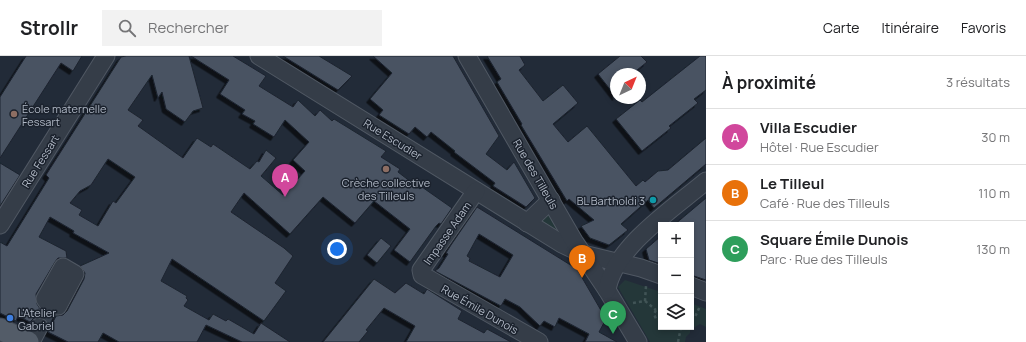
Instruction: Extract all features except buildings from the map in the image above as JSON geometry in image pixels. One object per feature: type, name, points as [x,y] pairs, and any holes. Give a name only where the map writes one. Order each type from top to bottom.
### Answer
[{"type":"main road","points":[[0,329],[33,334]]},
{"type":"street","name":"Rue Fessart","points":[[0,225],[106,56]]},
{"type":"street","name":"Rue Escudier","points":[[259,56],[528,223],[583,254],[641,268],[658,275]]},
{"type":"street","name":"Rue des Tilleuls","points":[[467,56],[583,254],[607,290],[638,342]]},
{"type":"street","points":[[607,290],[608,280],[617,263],[632,244],[706,181]]},
{"type":"street","name":"Impasse Adam","points":[[422,275],[421,270],[476,191]]},
{"type":"street","points":[[528,223],[551,200]]},
{"type":"street","name":"Rue Émile Dunois","points":[[422,275],[539,342]]},
{"type":"street","points":[[694,289],[703,298]]},
{"type":"street","points":[[31,342],[33,334]]},
{"type":"path","points":[[644,301],[646,284]]},
{"type":"path","points":[[694,318],[696,317],[703,298]]},
{"type":"path","points":[[628,305],[644,301]]},
{"type":"path","points":[[644,301],[656,310],[655,317],[658,319]]},
{"type":"path","points":[[678,342],[680,330]]},
{"type":"shaded area","points":[[551,211],[565,238],[542,222],[542,220]]},
{"type":"shaded area","points":[[625,280],[658,291],[658,330],[690,330],[685,342],[650,342],[618,287]]},
{"type":"shaded area","points":[[694,304],[706,309],[706,327],[700,324],[694,328]]},
{"type":"tunnel","points":[[39,327],[47,310]]},
{"type":"place","name":"École maternelle Fessart","points":[[14,114]]},
{"type":"place","name":"Crèche collective des Tilleuls","points":[[386,169]]},
{"type":"place","name":"Villa Escudier","points":[[285,197]]},
{"type":"place","name":"BL Bartholdi 3","points":[[653,200]]},
{"type":"place","name":"Le Tilleul","points":[[582,278]]},
{"type":"place","name":"L'Atelier Gabriel","points":[[10,318]]},
{"type":"place","name":"Square Émile Dunois","points":[[613,334]]}]
